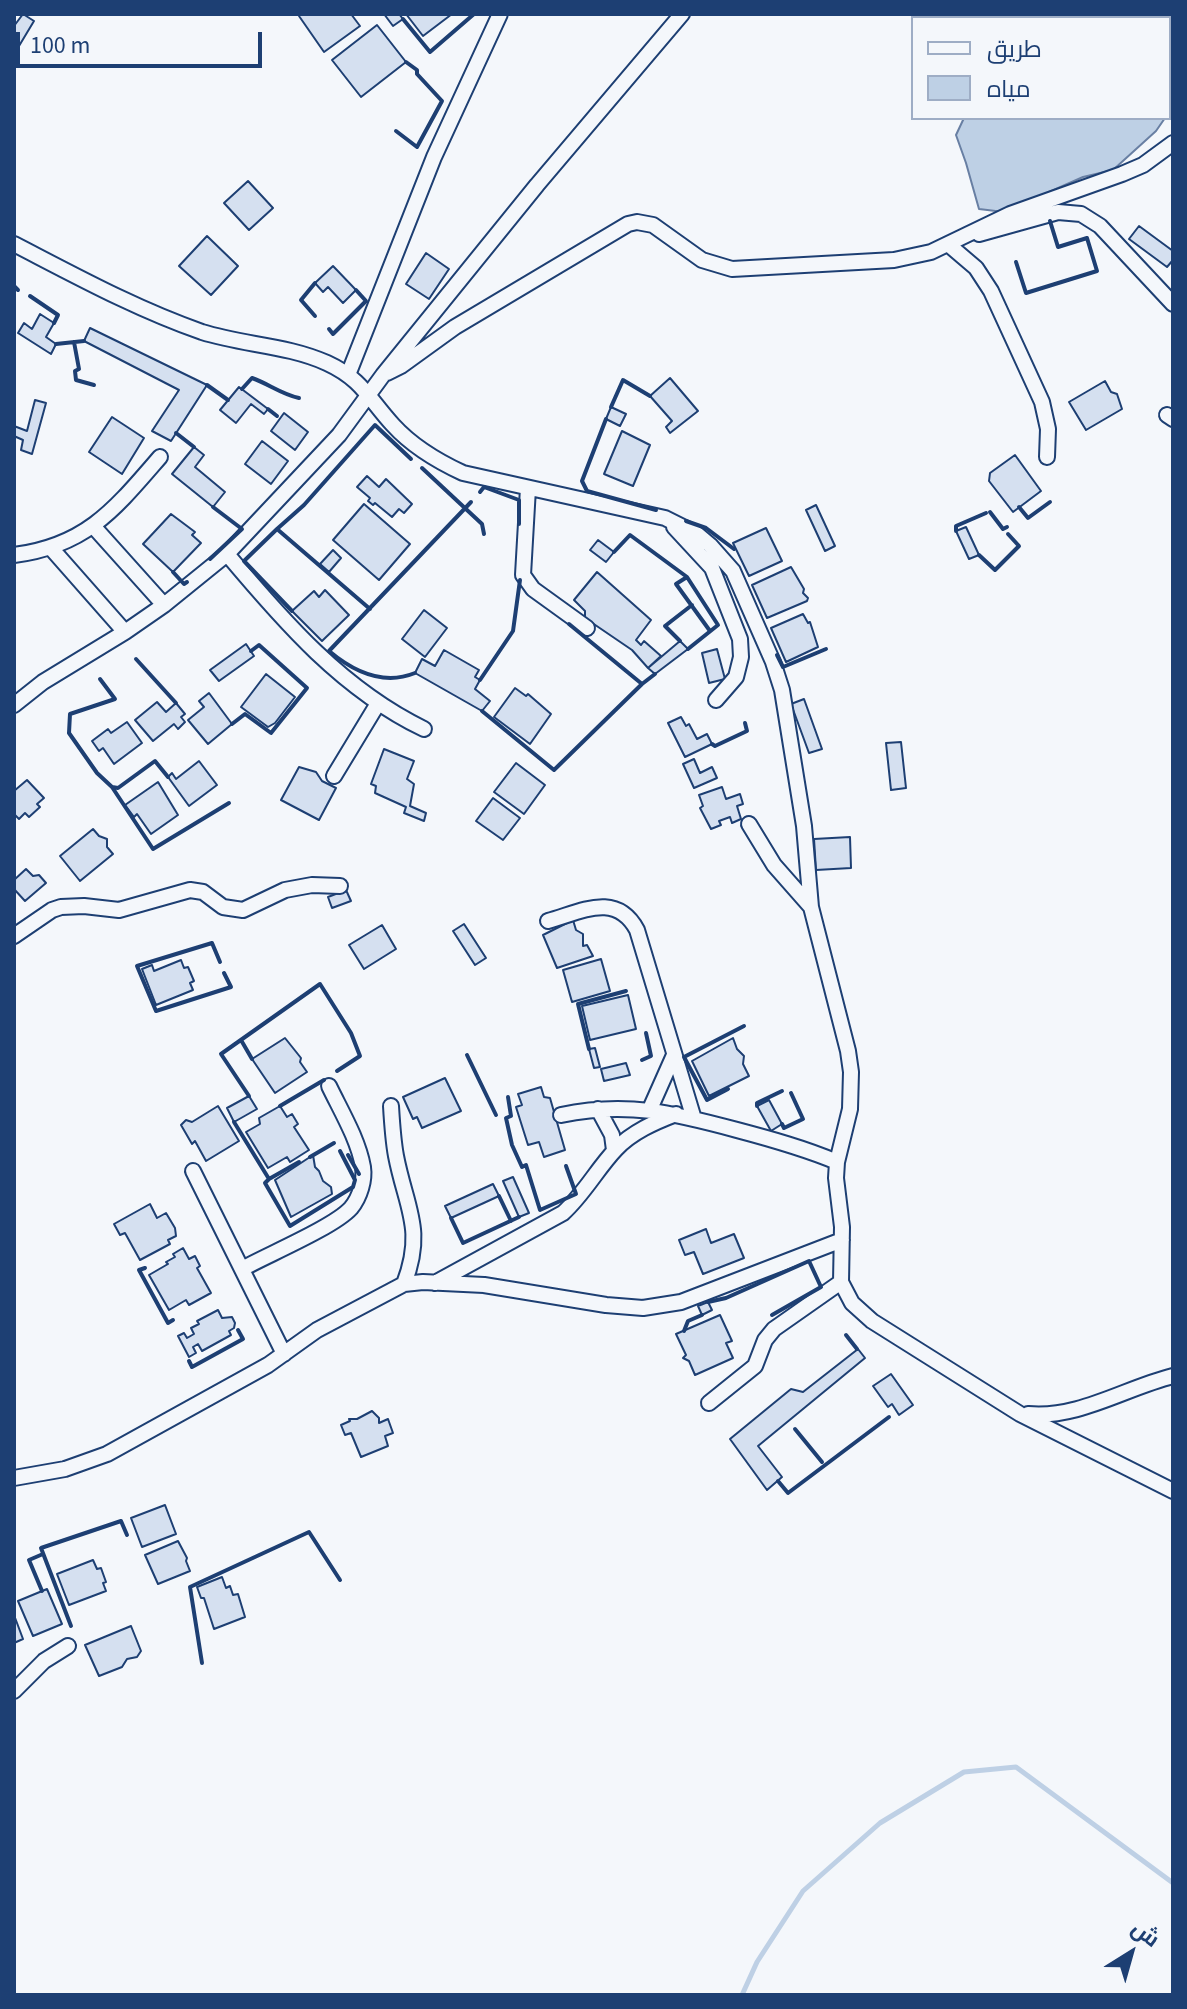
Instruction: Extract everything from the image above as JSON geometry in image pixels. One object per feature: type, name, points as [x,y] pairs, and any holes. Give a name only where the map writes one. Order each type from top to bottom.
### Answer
[{"type":"street","points":[[348,375],[404,229],[500,14]]},
{"type":"street","points":[[14,705],[43,682],[164,605],[227,554],[339,435],[383,375],[537,185],[682,14]]},
{"type":"street","points":[[383,375],[401,366],[455,327],[628,224],[653,225],[702,260],[732,269],[894,260],[931,252],[1010,214],[1132,170],[1173,143]]},
{"type":"street","points":[[966,236],[999,230],[1058,212],[1081,214],[1100,226],[1173,304]]},
{"type":"street","points":[[14,244],[148,313],[207,333],[295,352],[327,364],[348,375],[370,395],[408,439],[443,464],[463,473],[665,518],[704,539],[733,571],[773,662],[785,701],[804,826],[811,907],[851,1072],[850,1109],[837,1162],[841,1282],[852,1303],[872,1321],[1020,1414],[1173,1491]]},
{"type":"street","points":[[949,245],[976,268],[991,291],[1042,402],[1048,429],[1047,457]]},
{"type":"street","points":[[14,555],[51,548],[94,527],[116,509],[160,457]]},
{"type":"street","points":[[528,488],[523,575],[533,589],[587,628]]},
{"type":"street","points":[[665,518],[708,562],[740,639],[741,657],[736,677],[716,700]]},
{"type":"street","points":[[94,527],[164,605]]},
{"type":"street","points":[[51,548],[125,632]]},
{"type":"street","points":[[227,554],[272,608],[322,659],[377,705],[424,729]]},
{"type":"street","points":[[334,776],[377,705]]},
{"type":"street","points":[[749,824],[774,865],[811,907]]},
{"type":"street","points":[[14,936],[61,907],[119,910],[190,890],[203,892],[223,907],[243,910],[285,890],[312,885],[340,886]]},
{"type":"street","points":[[548,921],[602,906],[623,913],[631,920],[637,930],[694,1119]]},
{"type":"street","points":[[650,1109],[674,1055]]},
{"type":"street","points":[[242,1269],[336,1220],[351,1208],[361,1190],[364,1170],[359,1150],[329,1086]]},
{"type":"street","points":[[391,1106],[396,1157],[415,1226],[413,1257],[404,1284]]},
{"type":"street","points":[[561,1115],[598,1109],[650,1109],[791,1144],[837,1162]]},
{"type":"street","points":[[598,1109],[612,1135],[614,1150]]},
{"type":"street","points":[[434,1283],[563,1213],[575,1202],[614,1150],[650,1125],[676,1114]]},
{"type":"street","points":[[193,1171],[284,1354]]},
{"type":"street","points":[[14,1478],[65,1469],[107,1454],[284,1354],[317,1330],[413,1281],[503,1288],[625,1308],[662,1306],[681,1302],[842,1240]]},
{"type":"street","points":[[709,1403],[755,1366],[765,1340],[774,1329],[841,1282]]},
{"type":"street","points":[[1020,1414],[1064,1413],[1173,1376]]},
{"type":"street","points":[[14,1691],[44,1661],[68,1646]]},
{"type":"water","points":[[963,120],[1164,120],[1156,131],[1113,170],[1083,177],[1004,212],[979,209],[956,135]]},
{"type":"building","points":[[23,14],[34,21],[16,51],[14,26]]},
{"type":"building","points":[[351,14],[360,26],[324,52],[299,16]]},
{"type":"building","points":[[384,14],[399,14],[403,19],[393,26]]},
{"type":"building","points":[[406,14],[452,14],[423,36]]},
{"type":"building","points":[[377,25],[406,62],[361,97],[332,60]]},
{"type":"building","points":[[248,181],[273,208],[249,230],[224,203]]},
{"type":"building","points":[[1139,226],[1173,251],[1173,260],[1167,267],[1129,239]]},
{"type":"building","points":[[207,236],[238,266],[211,295],[179,266]]},
{"type":"building","points":[[426,253],[449,269],[429,299],[406,284]]},
{"type":"building","points":[[333,266],[356,290],[343,303],[328,287],[323,292],[315,283]]},
{"type":"building","points":[[40,314],[54,323],[46,337],[56,344],[51,354],[18,333],[24,323],[32,329]]},
{"type":"building","points":[[90,328],[207,385],[171,441],[152,431],[179,390],[84,341]]},
{"type":"building","points":[[670,378],[698,411],[670,433],[666,427],[672,421],[650,396]]},
{"type":"building","points":[[1105,381],[1111,392],[1117,394],[1122,409],[1086,430],[1069,402]]},
{"type":"building","points":[[239,387],[268,409],[264,414],[251,404],[236,423],[220,410]]},
{"type":"building","points":[[35,400],[46,403],[32,454],[21,450],[23,440],[14,436],[14,426],[27,431]]},
{"type":"building","points":[[611,407],[626,414],[620,426],[606,419]]},
{"type":"building","points":[[284,413],[308,432],[295,450],[271,431]]},
{"type":"building","points":[[112,417],[144,438],[122,474],[89,452]]},
{"type":"building","points":[[622,431],[650,445],[633,486],[604,474]]},
{"type":"building","points":[[262,441],[288,461],[271,484],[245,464]]},
{"type":"building","points":[[194,447],[204,455],[195,467],[225,492],[213,507],[172,474]]},
{"type":"building","points":[[1015,455],[1041,491],[1013,512],[989,481],[990,473]]},
{"type":"building","points":[[367,476],[379,487],[386,479],[412,504],[404,513],[399,509],[392,517],[368,501],[370,498],[357,487]]},
{"type":"building","points":[[364,504],[410,544],[379,580],[333,540]]},
{"type":"building","points":[[816,505],[835,546],[825,551],[806,510]]},
{"type":"building","points":[[171,514],[195,532],[192,535],[201,543],[173,572],[143,544]]},
{"type":"building","points":[[966,527],[979,555],[969,559],[956,531]]},
{"type":"building","points":[[766,528],[782,561],[749,576],[733,543]]},
{"type":"building","points":[[598,540],[614,552],[606,562],[590,550]]},
{"type":"building","points":[[333,550],[341,558],[329,572],[320,564]]},
{"type":"building","points":[[791,567],[807,601],[767,618],[752,585]]},
{"type":"building","points":[[597,572],[651,620],[636,640],[641,645],[644,641],[661,656],[648,668],[632,650],[585,618],[585,611],[574,600]]},
{"type":"building","points":[[325,590],[349,615],[322,641],[292,611],[314,591],[319,597]]},
{"type":"building","points":[[424,610],[447,628],[425,657],[402,639]]},
{"type":"building","points":[[803,614],[810,622],[818,647],[786,662],[771,628]]},
{"type":"building","points":[[680,641],[688,649],[655,674],[648,668]]},
{"type":"building","points":[[246,644],[254,656],[219,681],[210,670]]},
{"type":"building","points":[[717,649],[725,679],[709,683],[702,653]]},
{"type":"building","points":[[444,650],[479,670],[475,677],[480,680],[475,689],[490,701],[482,711],[415,673],[422,659],[435,666]]},
{"type":"building","points":[[266,674],[295,697],[275,723],[268,727],[241,707]]},
{"type":"building","points":[[515,688],[526,696],[528,694],[551,714],[530,744],[494,717]]},
{"type":"building","points":[[209,693],[232,724],[208,744],[188,720],[204,707],[199,701]]},
{"type":"building","points":[[804,699],[822,749],[809,753],[791,704]]},
{"type":"building","points":[[157,702],[166,712],[176,703],[185,714],[181,717],[185,722],[178,729],[174,724],[153,741],[135,720]]},
{"type":"building","points":[[681,717],[697,739],[707,734],[712,744],[685,757],[668,723]]},
{"type":"building","points":[[127,722],[142,743],[114,764],[103,748],[99,751],[92,741],[108,729],[111,733]]},
{"type":"building","points":[[901,742],[906,788],[891,790],[886,743]]},
{"type":"building","points":[[384,749],[414,761],[407,779],[414,784],[410,806],[426,813],[424,821],[404,813],[406,807],[375,793],[376,786],[371,784]]},
{"type":"building","points":[[694,759],[700,773],[712,767],[717,778],[694,788],[683,764]]},
{"type":"building","points":[[199,761],[217,785],[189,806],[168,777],[172,773],[176,779]]},
{"type":"building","points":[[516,763],[545,785],[524,814],[494,792]]},
{"type":"building","points":[[299,767],[316,772],[322,781],[336,788],[319,820],[281,800]]},
{"type":"building","points":[[27,780],[44,798],[37,804],[40,807],[29,817],[25,813],[19,819],[14,814],[14,791]]},
{"type":"building","points":[[158,782],[178,815],[151,834],[137,814],[134,817],[125,805]]},
{"type":"building","points":[[722,787],[726,799],[740,794],[743,804],[737,806],[741,819],[732,823],[730,817],[719,821],[721,825],[711,829],[700,808],[703,806],[699,795]]},
{"type":"building","points":[[493,798],[520,818],[503,840],[476,821]]},
{"type":"building","points":[[93,829],[107,839],[107,847],[113,854],[80,881],[60,856]]},
{"type":"building","points":[[850,837],[851,868],[816,870],[814,839]]},
{"type":"building","points":[[26,869],[33,876],[39,875],[46,883],[25,901],[14,889],[14,880]]},
{"type":"building","points":[[346,890],[351,901],[332,908],[328,897]]},
{"type":"building","points":[[573,920],[576,930],[583,934],[583,946],[587,945],[593,956],[557,968],[543,935]]},
{"type":"building","points":[[464,924],[486,958],[475,965],[453,931]]},
{"type":"building","points":[[382,925],[396,949],[364,969],[349,945]]},
{"type":"building","points":[[601,959],[610,991],[572,1002],[563,970]]},
{"type":"building","points":[[181,960],[194,981],[190,983],[193,990],[156,1005],[142,969],[152,965],[154,971]]},
{"type":"building","points":[[628,995],[636,1029],[590,1040],[582,1006]]},
{"type":"building","points":[[285,1038],[301,1058],[300,1062],[307,1072],[275,1093],[252,1059]]},
{"type":"building","points":[[733,1038],[744,1056],[743,1064],[749,1076],[709,1096],[692,1061]]},
{"type":"building","points":[[595,1048],[600,1067],[594,1068],[589,1049]]},
{"type":"building","points":[[626,1063],[630,1075],[604,1081],[601,1069]]},
{"type":"building","points":[[445,1078],[461,1111],[422,1128],[417,1117],[413,1119],[403,1097]]},
{"type":"building","points":[[541,1087],[544,1097],[550,1098],[565,1150],[544,1157],[539,1142],[528,1145],[516,1107],[522,1105],[518,1094]]},
{"type":"building","points":[[249,1096],[257,1109],[234,1122],[227,1108]]},
{"type":"building","points":[[769,1100],[782,1124],[771,1131],[757,1106]]},
{"type":"building","points":[[218,1106],[239,1141],[206,1161],[181,1125]]},
{"type":"building","points":[[280,1106],[287,1117],[292,1114],[298,1124],[294,1127],[309,1150],[290,1162],[287,1157],[268,1168],[246,1132],[260,1124],[259,1118]]},
{"type":"building","points":[[313,1155],[315,1167],[323,1181],[331,1187],[332,1194],[291,1217],[275,1180]]},
{"type":"building","points":[[513,1177],[529,1213],[519,1217],[503,1181]]},
{"type":"building","points":[[493,1184],[499,1196],[451,1218],[445,1206]]},
{"type":"building","points":[[150,1204],[157,1218],[166,1213],[176,1236],[168,1240],[170,1244],[140,1260],[125,1233],[120,1235],[114,1224]]},
{"type":"building","points":[[706,1229],[711,1243],[734,1234],[744,1258],[703,1274],[694,1252],[685,1255],[679,1240]]},
{"type":"building","points":[[183,1248],[189,1259],[195,1256],[200,1266],[197,1268],[211,1293],[189,1305],[186,1300],[169,1310],[149,1275],[168,1264],[166,1262],[175,1257],[173,1254]]},
{"type":"building","points":[[708,1302],[712,1310],[702,1315],[698,1306]]},
{"type":"building","points":[[218,1310],[222,1318],[232,1317],[235,1323],[229,1331],[231,1335],[202,1351],[198,1344],[193,1347],[196,1353],[189,1357],[178,1336],[184,1333],[187,1338],[194,1334],[191,1328],[199,1324],[197,1321]]},
{"type":"building","points":[[720,1315],[732,1341],[726,1343],[733,1358],[695,1375],[689,1361],[683,1358],[686,1355],[676,1334]]},
{"type":"building","points":[[858,1349],[865,1358],[758,1446],[782,1477],[767,1490],[730,1439],[791,1389],[803,1392]]},
{"type":"building","points":[[891,1374],[913,1405],[899,1415],[892,1404],[888,1407],[873,1386]]},
{"type":"building","points":[[372,1411],[379,1418],[379,1423],[388,1419],[393,1433],[385,1436],[388,1446],[361,1457],[351,1433],[345,1435],[341,1425]]},
{"type":"building","points":[[165,1505],[176,1534],[142,1547],[131,1518]]},
{"type":"building","points":[[178,1541],[190,1571],[158,1584],[145,1555]]},
{"type":"building","points":[[93,1560],[97,1569],[101,1568],[106,1591],[69,1605],[57,1574]]},
{"type":"building","points":[[222,1577],[226,1588],[230,1586],[233,1595],[238,1594],[245,1617],[214,1629],[197,1587]]},
{"type":"building","points":[[47,1589],[62,1624],[33,1636],[18,1601]]},
{"type":"building","points":[[14,1615],[23,1639],[14,1643]]},
{"type":"building","points":[[131,1626],[141,1651],[137,1657],[127,1659],[122,1667],[99,1676],[85,1645]]},
{"type":"waterway","points":[[742,1995],[757,1962],[803,1891],[880,1823],[964,1772],[1016,1767],[1173,1883]]},
{"type":"wall","points":[[403,19],[430,52],[474,14]]},
{"type":"wall","points":[[396,131],[417,147],[442,101],[417,74],[417,70],[406,62]]},
{"type":"wall","points":[[1016,262],[1026,293],[1097,271],[1087,238],[1058,247],[1050,221]]},
{"type":"wall","points":[[315,283],[301,300],[315,316]]},
{"type":"wall","points":[[14,286],[18,290]]},
{"type":"wall","points":[[329,329],[333,334],[366,301],[356,290]]},
{"type":"wall","points":[[30,296],[58,315],[54,323]]},
{"type":"wall","points":[[56,344],[84,341]]},
{"type":"wall","points":[[74,342],[79,369],[75,371],[76,380],[94,385]]},
{"type":"wall","points":[[242,389],[252,378],[299,398]]},
{"type":"wall","points":[[611,407],[623,380],[650,396]]},
{"type":"wall","points":[[207,385],[228,400]]},
{"type":"wall","points":[[268,409],[277,416]]},
{"type":"wall","points":[[606,419],[582,481],[587,491],[656,510]]},
{"type":"wall","points":[[277,529],[304,505],[375,425],[411,459]]},
{"type":"wall","points":[[176,433],[194,447]]},
{"type":"wall","points":[[422,468],[482,524],[484,534]]},
{"type":"wall","points":[[480,492],[484,487],[519,500],[519,524]]},
{"type":"wall","points":[[415,673],[392,678],[369,675],[329,651],[471,502]]},
{"type":"wall","points":[[1019,507],[1028,518],[1050,502]]},
{"type":"wall","points":[[210,559],[242,529],[213,507]]},
{"type":"wall","points":[[990,512],[1003,529],[1007,527]]},
{"type":"wall","points":[[956,531],[956,526],[986,513]]},
{"type":"wall","points":[[686,521],[706,528],[734,549]]},
{"type":"wall","points":[[292,611],[244,561],[277,529],[370,609]]},
{"type":"wall","points":[[979,555],[995,570],[1019,546],[1008,534]]},
{"type":"wall","points":[[614,552],[630,535],[687,577],[718,625],[688,649]]},
{"type":"wall","points":[[173,572],[184,584],[187,582]]},
{"type":"wall","points":[[687,577],[676,584],[710,631]]},
{"type":"wall","points":[[480,680],[513,631],[520,580]]},
{"type":"wall","points":[[680,641],[665,626],[692,605]]},
{"type":"wall","points":[[569,624],[642,684]]},
{"type":"wall","points":[[232,724],[245,714],[271,733],[307,688],[259,645],[251,651]]},
{"type":"wall","points":[[777,655],[783,667],[826,649]]},
{"type":"wall","points":[[136,659],[176,703]]},
{"type":"wall","points":[[482,711],[554,770],[655,674]]},
{"type":"wall","points":[[100,679],[115,699],[70,714],[69,733],[97,773],[112,787],[153,849],[229,803]]},
{"type":"wall","points":[[712,744],[715,746],[747,731],[745,723]]},
{"type":"wall","points":[[112,787],[118,788],[155,761],[168,777]]},
{"type":"wall","points":[[220,962],[212,943],[137,966],[156,1011],[231,987],[224,973]]},
{"type":"wall","points":[[249,1096],[221,1054],[320,984],[351,1033],[360,1056],[337,1071]]},
{"type":"wall","points":[[589,1049],[578,1004],[626,991]]},
{"type":"wall","points":[[728,1089],[707,1100],[684,1057],[744,1026]]},
{"type":"wall","points":[[642,1060],[651,1056],[646,1033]]},
{"type":"wall","points":[[241,1040],[252,1059]]},
{"type":"wall","points":[[467,1055],[496,1115]]},
{"type":"wall","points":[[280,1106],[324,1080]]},
{"type":"wall","points":[[757,1106],[757,1103],[782,1091]]},
{"type":"wall","points":[[782,1124],[784,1128],[803,1119],[791,1093]]},
{"type":"wall","points":[[508,1097],[511,1116],[506,1118],[512,1145],[522,1167],[526,1165],[540,1210],[576,1194],[566,1166]]},
{"type":"wall","points":[[234,1122],[269,1179],[299,1162]]},
{"type":"wall","points":[[310,1157],[334,1143]]},
{"type":"wall","points":[[269,1179],[265,1183],[290,1226],[353,1187],[355,1180],[340,1151]]},
{"type":"wall","points":[[348,1155],[359,1174]]},
{"type":"wall","points":[[499,1196],[511,1221]]},
{"type":"wall","points":[[451,1218],[463,1243],[519,1217]]},
{"type":"wall","points":[[708,1302],[726,1298],[809,1261],[821,1287],[772,1315]]},
{"type":"wall","points":[[145,1268],[139,1270],[168,1323],[173,1320]]},
{"type":"wall","points":[[684,1331],[688,1321],[702,1315]]},
{"type":"wall","points":[[189,1361],[192,1367],[243,1339],[238,1330]]},
{"type":"wall","points":[[846,1335],[857,1349]]},
{"type":"wall","points":[[778,1481],[788,1493],[889,1417]]},
{"type":"wall","points":[[795,1429],[822,1462]]},
{"type":"wall","points":[[71,1626],[41,1548],[121,1521],[127,1535]]},
{"type":"wall","points":[[202,1663],[190,1587],[309,1532],[340,1580]]},
{"type":"wall","points":[[42,1591],[29,1560],[43,1554]]}]
